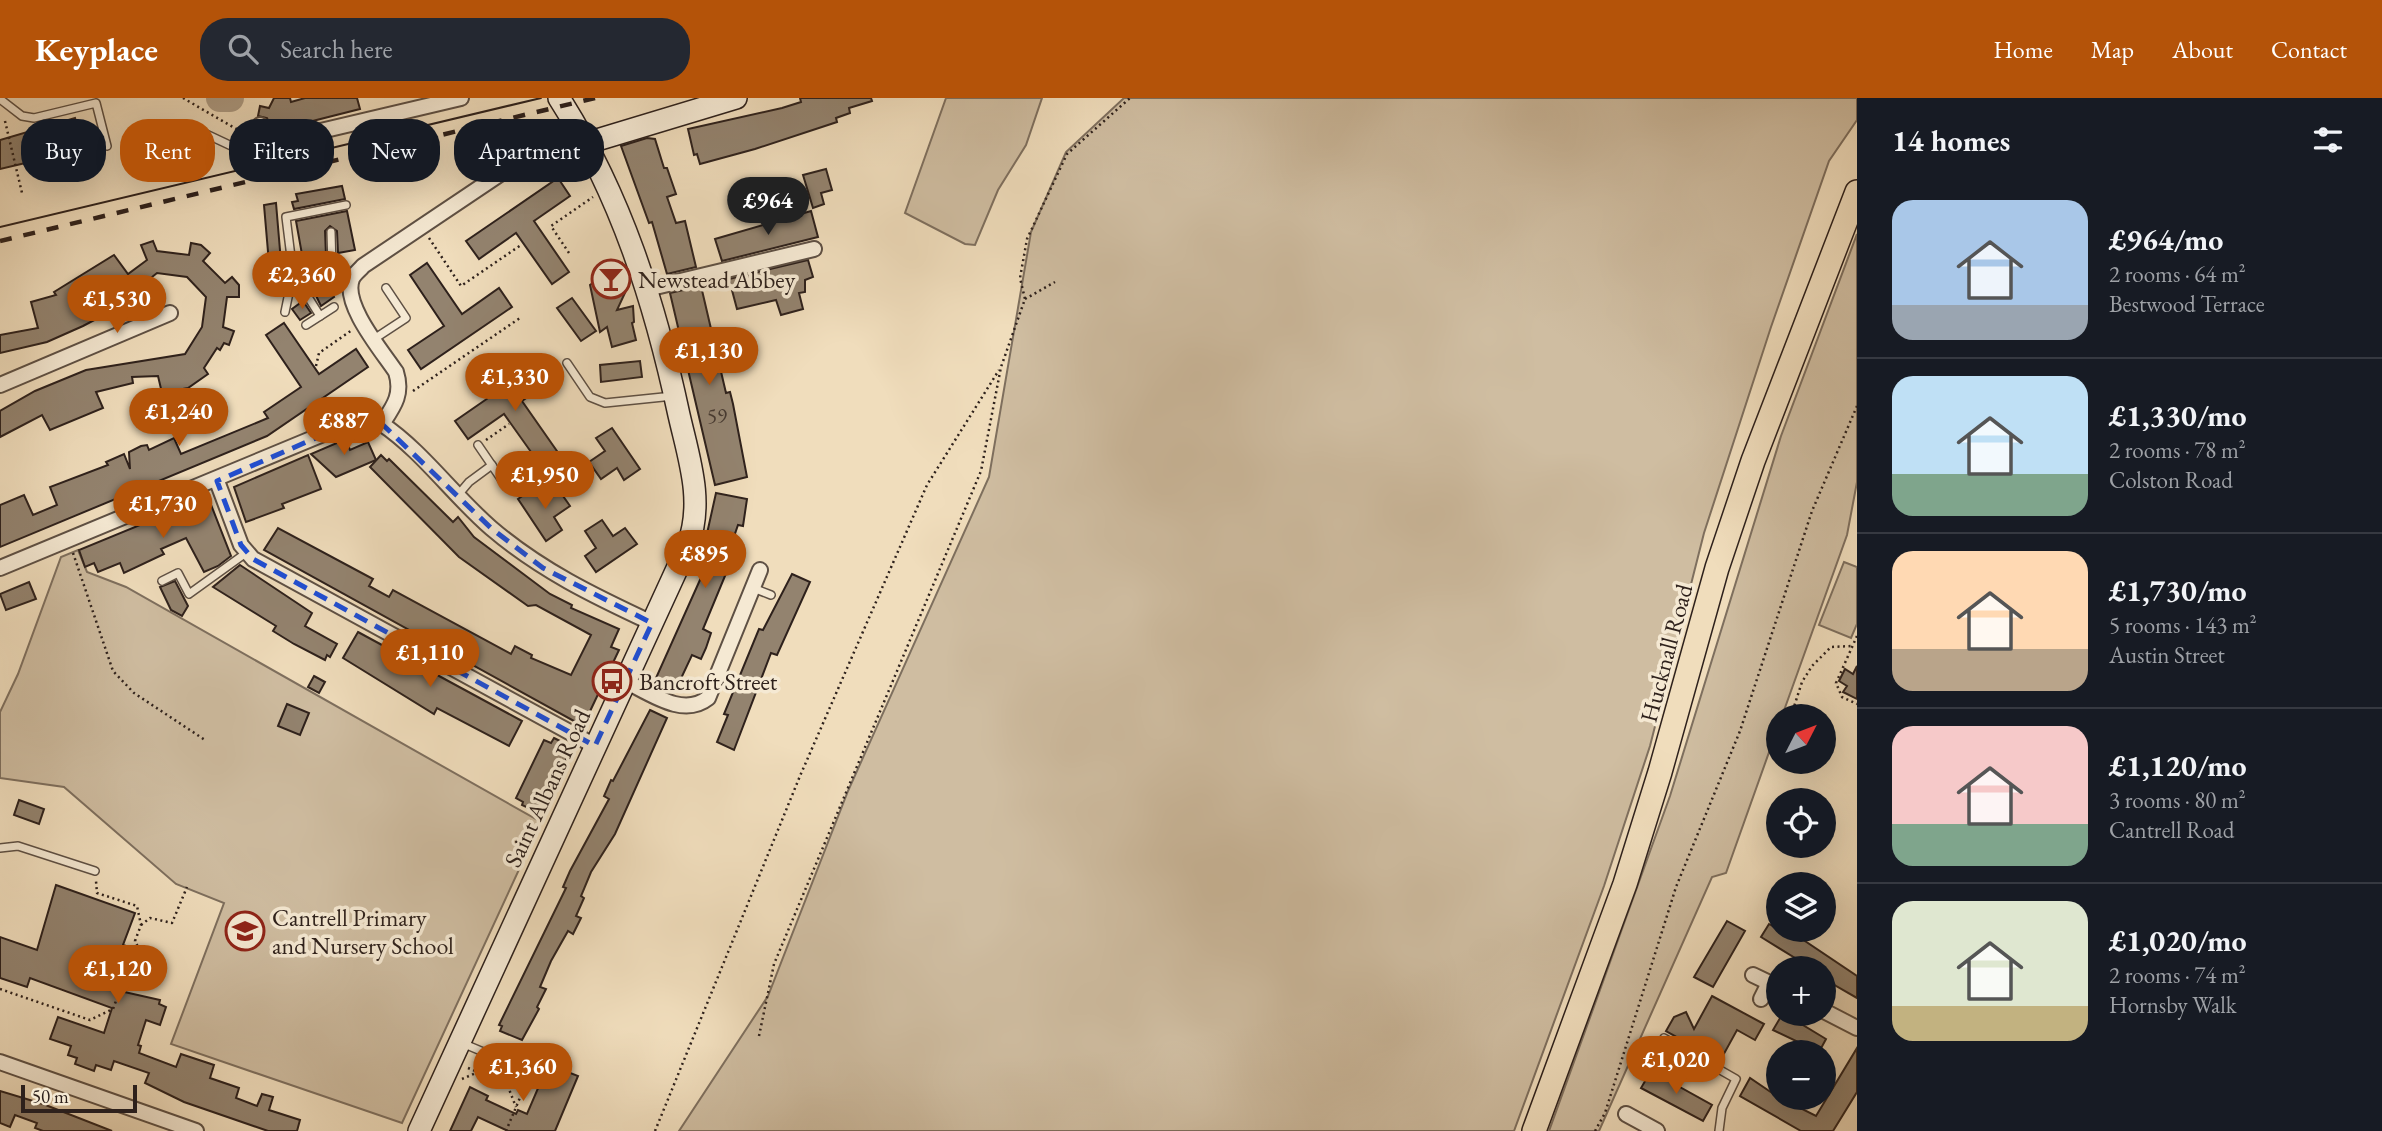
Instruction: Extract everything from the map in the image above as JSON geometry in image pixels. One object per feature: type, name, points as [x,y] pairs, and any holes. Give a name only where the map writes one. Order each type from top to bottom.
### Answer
[{"type":"main road","name":"Hucknall Road","points":[[1534,1131],[1625,884],[1660,772],[1717,568],[1753,461],[1857,192]]},
{"type":"street","points":[[334,128],[461,98]]},
{"type":"street","name":"Saint Albans Road","points":[[559,98],[572,119]]},
{"type":"street","points":[[604,138],[736,98]]},
{"type":"street","name":"Saint Albans Road","points":[[419,1131],[688,545],[697,510],[675,395],[647,289],[629,238],[604,181]]},
{"type":"street","points":[[382,424],[405,388],[354,309],[351,291],[353,278],[363,266],[496,182]]},
{"type":"street","points":[[647,289],[814,249]]},
{"type":"street","points":[[0,384],[170,313]]},
{"type":"street","points":[[0,568],[217,481],[357,420],[367,419],[382,424],[491,528],[543,568],[583,592],[652,623]]},
{"type":"street","points":[[217,481],[246,553],[595,747]]},
{"type":"street","points":[[625,681],[681,707],[701,705],[714,691],[761,570]]},
{"type":"street","points":[[1753,975],[1766,981]]},
{"type":"street","points":[[1761,999],[1766,994]]},
{"type":"street","points":[[1836,1017],[1857,1028]]},
{"type":"street","points":[[0,1062],[196,1131]]},
{"type":"street","points":[[1626,1114],[1642,1127],[1657,1131]]},
{"type":"lane","points":[[0,99],[22,116],[34,118],[96,103],[107,146]]},
{"type":"lane","points":[[285,312],[293,273],[286,217],[346,205]]},
{"type":"lane","points":[[331,232],[331,267]]},
{"type":"lane","points":[[293,273],[331,267],[353,278]]},
{"type":"lane","points":[[293,273],[320,316]]},
{"type":"lane","points":[[374,339],[406,318],[386,288]]},
{"type":"lane","points":[[306,325],[334,307]]},
{"type":"lane","points":[[567,363],[590,397],[605,403],[675,395]]},
{"type":"lane","points":[[478,445],[506,486]]},
{"type":"lane","points":[[457,496],[469,481],[492,466]]},
{"type":"lane","points":[[162,581],[178,573],[189,594],[246,553]]},
{"type":"lane","points":[[753,588],[771,595]]},
{"type":"lane","points":[[0,848],[18,846],[95,871]]},
{"type":"lane","points":[[1664,1038],[1736,1079],[1722,1108],[1719,1131]]},
{"type":"lane","points":[[460,1041],[526,1070]]},
{"type":"path","points":[[183,98],[229,125]]},
{"type":"path","points":[[759,1036],[774,964],[981,471],[1001,367],[1025,299],[1020,278],[1027,239],[1067,154],[1129,98]]},
{"type":"path","points":[[5,121],[22,193]]},
{"type":"path","points":[[569,253],[551,226],[599,194]]},
{"type":"path","points":[[426,235],[461,286],[521,246]]},
{"type":"path","points":[[1025,299],[1055,282]]},
{"type":"path","points":[[405,388],[520,318]]},
{"type":"path","points":[[316,366],[319,353],[363,323]]},
{"type":"path","points":[[655,1131],[800,776],[927,485],[1001,367]]},
{"type":"path","points":[[1595,1131],[1605,1113],[1676,887],[1740,730],[1812,511],[1857,406]]},
{"type":"path","points":[[478,445],[509,424]]},
{"type":"path","points":[[70,540],[113,671],[134,693],[205,740]]},
{"type":"path","points":[[1857,636],[1836,683],[1842,697],[1857,704]]},
{"type":"path","points":[[1795,704],[1802,682],[1812,666],[1831,647],[1853,646]]},
{"type":"path","points":[[95,871],[97,892],[137,906],[141,925]]},
{"type":"path","points":[[0,989],[90,1020],[113,1009],[120,990],[128,986],[140,951],[135,941],[141,925],[150,918],[172,923],[187,887]]},
{"type":"path","points":[[506,1131],[540,1052]]},
{"type":"path","points":[[462,1065],[507,1084],[516,1107]]},
{"type":"path","points":[[455,1082],[478,1072]]},
{"type":"highlighted area","points":[[357,420],[382,424],[491,528],[543,568],[652,623],[595,746],[253,559],[241,545],[217,481]]},
{"type":"shaded area","points":[[946,98],[1042,98],[1026,145],[998,190],[975,245],[965,244],[905,213]]},
{"type":"shaded area","points":[[1124,98],[1857,98],[1857,120],[1829,161],[1771,327],[1704,533],[1650,746],[1604,886],[1514,1131],[679,1131],[768,996],[848,791],[989,477],[1031,232],[1066,152]]},
{"type":"shaded area","points":[[1857,234],[1857,482],[1847,535],[1786,704],[1766,704],[1766,761],[1726,873],[1712,877],[1599,1131],[1549,1131],[1670,796],[1781,436]]},
{"type":"shaded area","name":"Cantrell Primary and Nursery School","points":[[78,550],[87,572],[126,587],[541,822],[402,1123],[171,1044],[224,903],[176,884],[64,787],[0,778],[0,712],[18,674],[61,557]]},
{"type":"shaded area","points":[[1844,562],[1857,567],[1857,624],[1851,638],[1819,625]]},
{"type":"building","points":[[274,98],[290,98],[291,102],[305,98],[357,98],[360,109],[320,119],[267,119],[258,116],[260,106],[269,108]]},
{"type":"building","points":[[800,98],[871,98],[872,101],[849,108],[850,113],[836,118],[837,122],[755,149],[700,164],[697,154],[694,155],[688,129],[782,108],[801,102]]},
{"type":"building","points":[[21,134],[21,164],[0,169],[0,140]]},
{"type":"building","points":[[647,138],[655,139],[664,168],[667,168],[676,194],[667,197],[676,223],[685,221],[696,267],[667,274],[652,222],[649,223],[621,146]]},
{"type":"building","points":[[826,169],[832,190],[821,193],[824,204],[813,208],[803,175]]},
{"type":"building","points":[[552,182],[561,182],[570,196],[534,221],[569,272],[552,284],[516,233],[479,259],[466,241]]},
{"type":"building","points":[[342,186],[345,199],[294,209],[292,202],[298,201],[296,194]]},
{"type":"building","points":[[276,203],[282,274],[270,275],[264,205]]},
{"type":"building","points":[[347,211],[355,250],[338,253],[337,231],[330,226],[325,231],[326,256],[303,260],[296,221]]},
{"type":"building","points":[[811,211],[818,237],[722,261],[715,239]]},
{"type":"building","points":[[153,241],[157,251],[189,255],[191,243],[201,245],[210,253],[203,261],[225,283],[232,277],[239,285],[239,297],[227,297],[223,327],[234,331],[229,345],[224,343],[220,350],[217,348],[204,368],[208,374],[188,388],[162,393],[158,376],[132,377],[133,383],[96,392],[103,408],[50,430],[42,415],[0,437],[0,411],[35,391],[86,370],[185,354],[202,327],[206,297],[187,277],[157,273],[106,314],[83,326],[47,342],[0,353],[0,335],[38,328],[31,302],[56,295],[54,292],[114,255],[128,274],[147,260],[141,245]]},
{"type":"building","points":[[808,260],[813,277],[805,280],[805,292],[799,293],[803,309],[781,315],[776,300],[737,309],[729,279]]},
{"type":"building","points":[[427,263],[462,314],[499,288],[512,307],[421,369],[408,350],[444,326],[410,275]]},
{"type":"building","points":[[622,263],[630,282],[617,310],[633,306],[632,323],[636,340],[612,347],[607,327],[600,332],[590,285]]},
{"type":"building","points":[[321,276],[334,297],[321,306],[310,283]]},
{"type":"building","points":[[701,286],[726,393],[730,392],[733,404],[747,477],[715,485],[670,293]]},
{"type":"building","points":[[572,298],[596,331],[581,341],[557,308]]},
{"type":"building","points":[[303,301],[311,313],[300,320],[292,309]]},
{"type":"building","points":[[284,323],[319,374],[356,349],[368,367],[267,436],[0,547],[0,505],[24,495],[33,515],[57,505],[50,487],[108,465],[106,462],[124,454],[130,469],[129,452],[141,446],[147,445],[149,450],[174,438],[181,454],[268,418],[264,412],[301,387],[266,335]]},
{"type":"building","points":[[640,361],[642,377],[601,382],[600,365]]},
{"type":"building","points":[[554,367],[560,375],[522,401],[559,454],[541,466],[504,414],[468,439],[455,421],[530,369]]},
{"type":"building","points":[[612,428],[640,469],[624,480],[617,468],[601,479],[589,462],[605,451],[596,438]]},
{"type":"building","points":[[346,439],[350,450],[368,442],[376,460],[336,477],[311,454]]},
{"type":"building","points":[[308,455],[321,489],[282,504],[284,508],[246,522],[234,487]]},
{"type":"building","points":[[381,455],[387,461],[389,459],[453,522],[458,517],[474,537],[550,594],[572,605],[571,608],[619,629],[611,647],[619,650],[583,726],[264,550],[278,528],[373,579],[369,586],[389,597],[393,590],[511,654],[515,646],[532,655],[531,658],[571,675],[591,635],[536,605],[528,606],[459,557],[370,467]]},
{"type":"building","points":[[534,488],[542,500],[558,489],[570,506],[554,517],[562,530],[546,541],[518,499]]},
{"type":"building","points":[[716,493],[747,499],[743,526],[738,525],[727,557],[732,559],[703,629],[711,633],[706,648],[701,659],[692,655],[677,687],[656,678],[717,542],[706,538]]},
{"type":"building","points":[[208,497],[231,556],[218,566],[204,572],[186,538],[161,549],[164,554],[124,573],[120,563],[98,572],[94,563],[85,567],[79,550]]},
{"type":"building","points":[[602,520],[613,536],[625,528],[637,544],[596,572],[585,556],[596,548],[585,531]]},
{"type":"building","points":[[240,565],[312,613],[305,626],[337,644],[330,657],[327,655],[325,660],[294,644],[273,631],[276,626],[213,587]]},
{"type":"building","points":[[792,574],[810,582],[777,655],[771,653],[734,750],[717,742],[728,715],[724,714],[759,629],[763,630]]},
{"type":"building","points":[[175,581],[188,606],[182,616],[171,610],[160,587]]},
{"type":"building","points":[[29,582],[36,599],[6,610],[0,594]]},
{"type":"building","points":[[358,632],[522,721],[509,746],[437,708],[434,714],[343,658]]},
{"type":"building","points":[[1857,666],[1857,699],[1843,692],[1847,686],[1839,681],[1845,669],[1853,674]]},
{"type":"building","points":[[314,676],[325,682],[319,693],[308,687]]},
{"type":"building","points":[[287,704],[309,713],[300,735],[278,726]]},
{"type":"building","points":[[650,710],[667,718],[615,834],[591,872],[576,916],[581,918],[573,934],[568,931],[551,961],[540,987],[546,989],[537,1007],[539,1009],[522,1040],[500,1031],[502,1026],[499,1025],[566,888],[563,887],[570,871],[609,799],[604,796],[611,780],[613,781]]},
{"type":"building","points":[[554,738],[572,747],[541,814],[522,805],[523,802],[516,798],[544,740],[551,743]]},
{"type":"building","points":[[19,800],[44,809],[39,824],[14,815]]},
{"type":"building","points":[[56,885],[135,913],[123,945],[135,949],[120,991],[160,1000],[159,1004],[166,1007],[160,1025],[146,1020],[138,1045],[141,1046],[139,1053],[176,1067],[181,1054],[214,1065],[210,1078],[239,1088],[236,1098],[257,1106],[262,1094],[273,1097],[269,1110],[300,1120],[297,1131],[268,1131],[184,1102],[145,1083],[149,1073],[114,1061],[111,1070],[96,1065],[94,1071],[75,1064],[77,1058],[68,1055],[71,1046],[50,1039],[58,1017],[104,1033],[112,1008],[30,978],[27,987],[0,978],[0,937],[37,950]]},
{"type":"building","points":[[1727,921],[1745,931],[1713,987],[1694,977]]},
{"type":"building","points":[[1769,942],[1806,942],[1827,956],[1792,956]]},
{"type":"building","points":[[1836,962],[1857,976],[1857,998],[1836,986]]},
{"type":"building","points":[[1712,996],[1764,1024],[1755,1040],[1737,1030],[1720,1061],[1666,1031],[1674,1017],[1686,1012],[1694,1029]]},
{"type":"building","points":[[1775,1026],[1804,1026],[1826,1039],[1794,1040],[1773,1030]]},
{"type":"building","points":[[1857,1048],[1857,1092],[1833,1131],[1801,1131],[1740,1096],[1750,1078],[1766,1089],[1766,1110],[1804,1110],[1816,1116],[1820,1110],[1836,1110],[1836,1083]]},
{"type":"building","points":[[543,1051],[554,1056],[550,1065],[578,1076],[555,1131],[508,1131],[478,1117],[471,1131],[450,1131],[470,1087],[488,1096],[486,1100],[516,1114],[518,1110],[527,1114],[539,1086],[530,1082]]},
{"type":"building","points":[[1651,1071],[1712,1105],[1703,1121],[1641,1088]]},
{"type":"building","points":[[0,1091],[43,1104],[112,1131],[43,1131],[35,1128],[37,1123],[15,1115],[10,1127],[0,1123]]},
{"type":"waterway","points":[[220,98],[230,98]]},
{"type":"tram line","points":[[0,227],[541,98]]},
{"type":"railway","points":[[0,241],[595,98]]},
{"type":"place","name":"Newstead Abbey","points":[[611,279]]},
{"type":"place","name":"Bancroft Street","points":[[612,681]]},
{"type":"place","name":"Cantrell Primary and Nursery School","points":[[245,931]]}]
